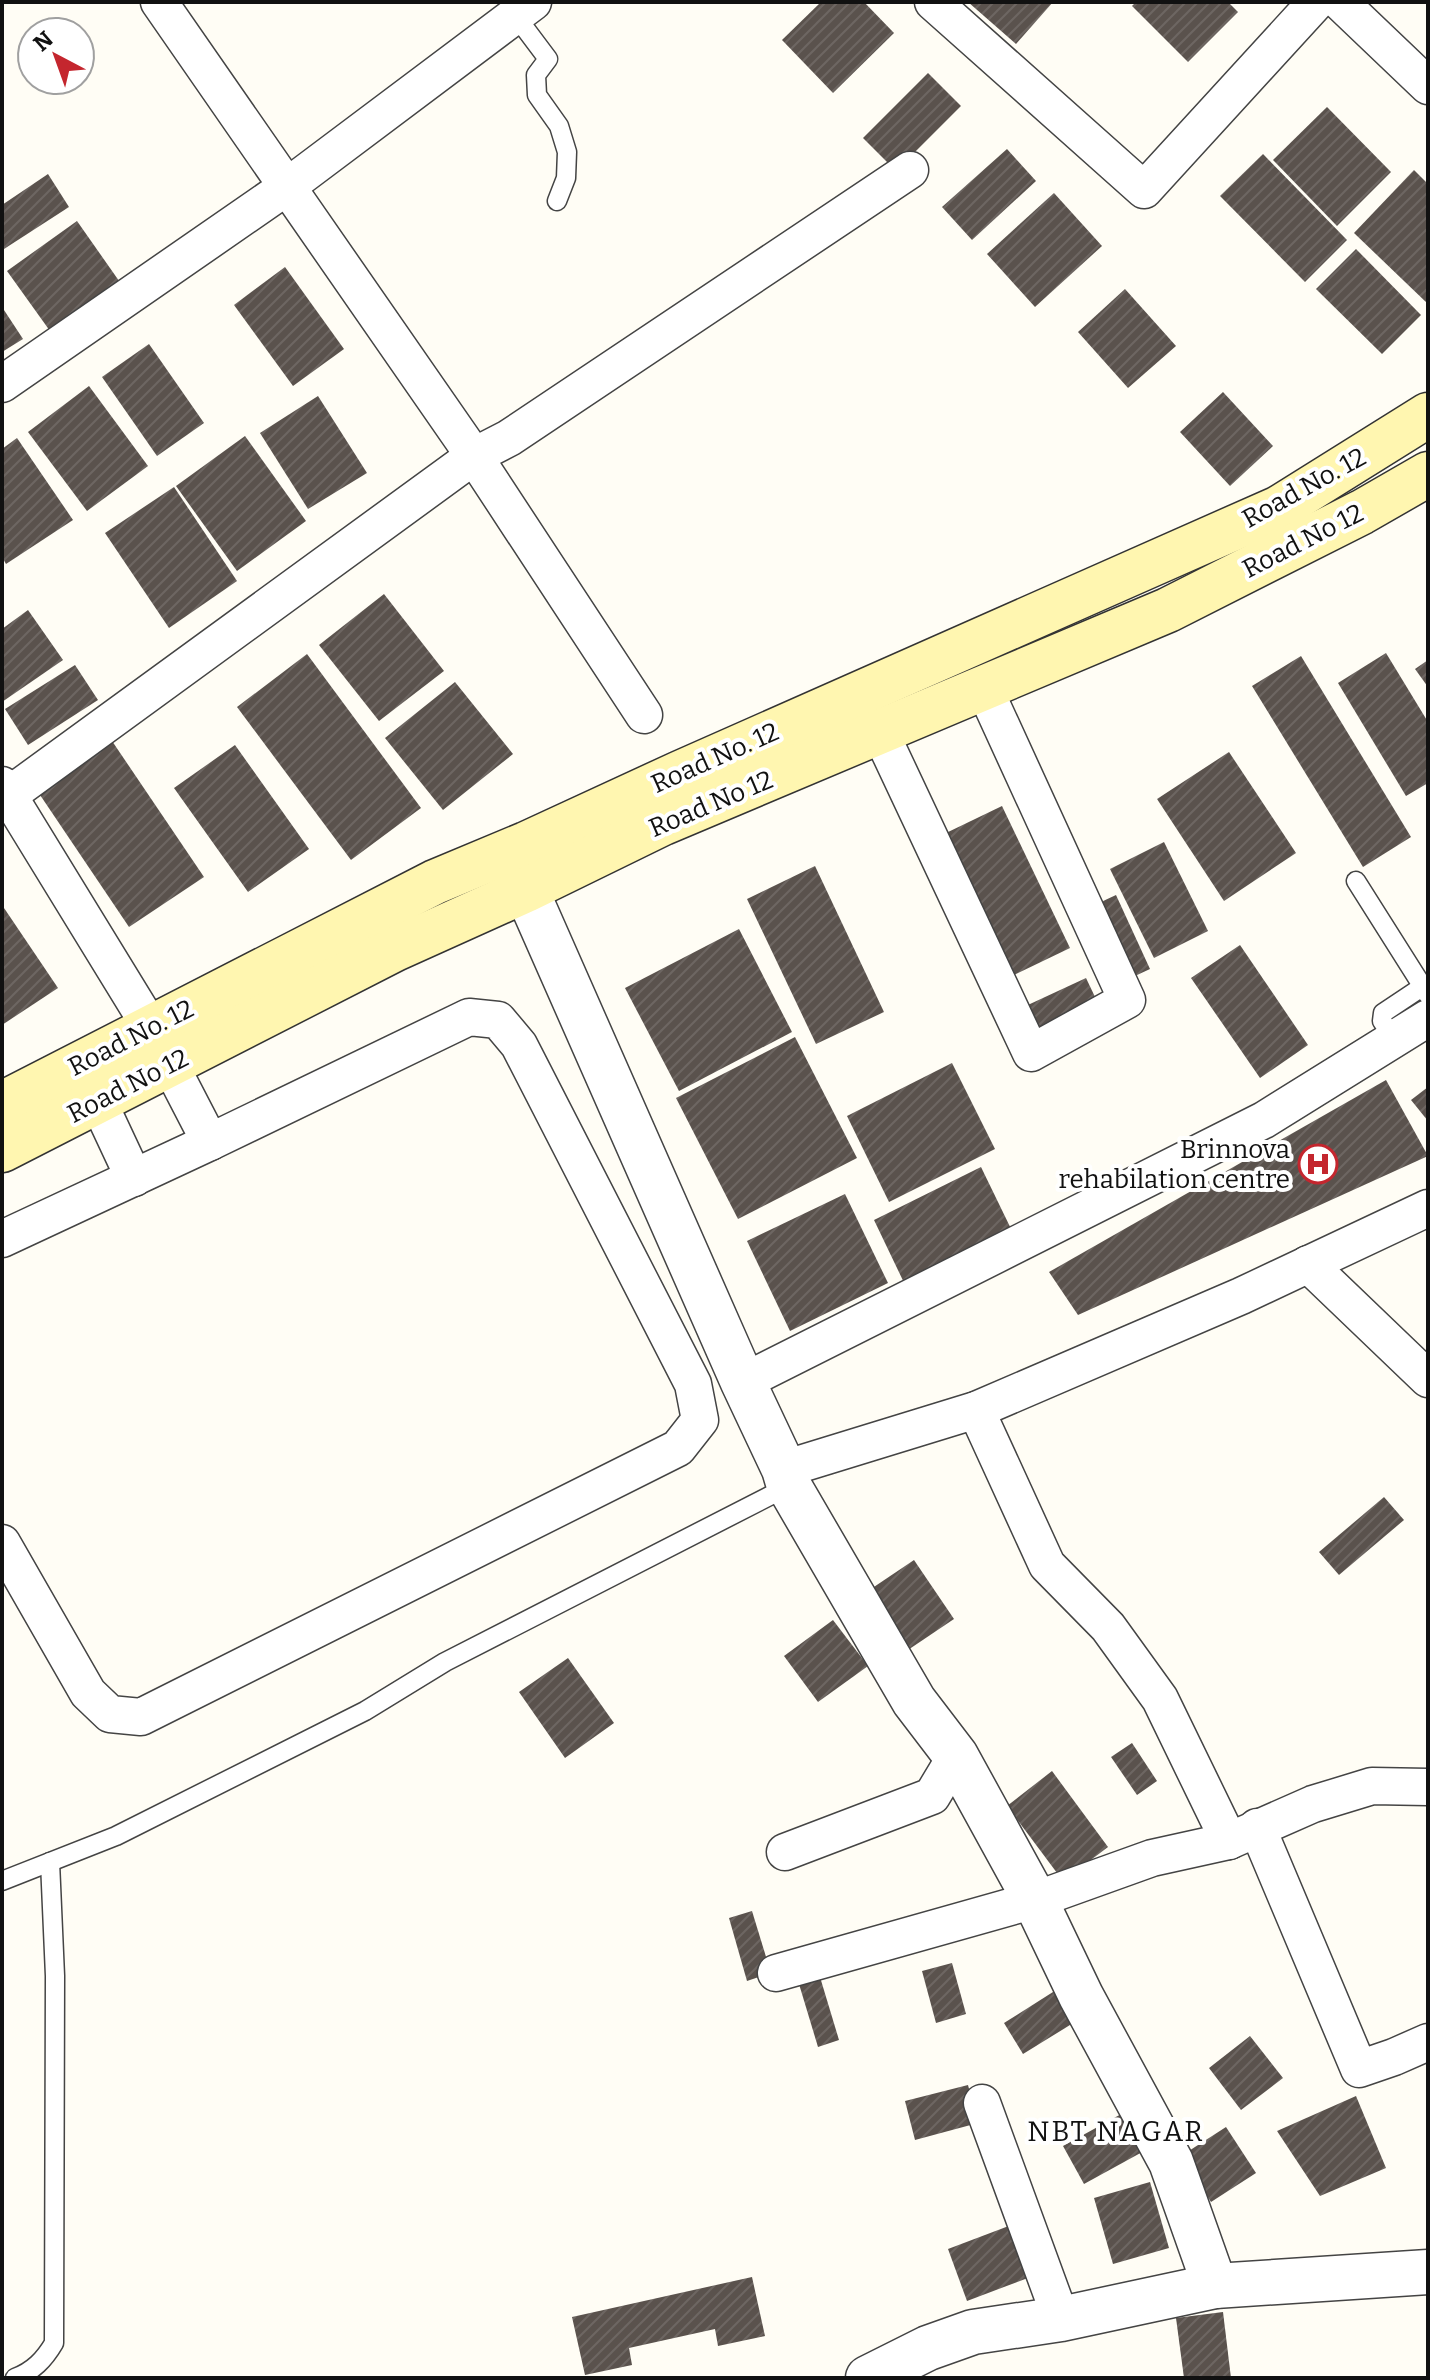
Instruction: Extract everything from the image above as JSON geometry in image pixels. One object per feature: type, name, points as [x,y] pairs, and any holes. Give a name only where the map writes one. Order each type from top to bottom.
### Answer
[{"type":"main road","name":"Road No. 12","points":[[2,1104],[161,1046],[435,882],[1279,508],[1428,415]]},
{"type":"main road","name":"Road No 12","points":[[2,1150],[98,1101],[161,1046],[395,949],[663,823],[1168,610],[1427,478]]},
{"type":"street","points":[[159,2],[474,456],[644,715]]},
{"type":"street","points":[[933,2],[1144,190],[1316,2]]},
{"type":"street","points":[[1340,2],[1428,86]]},
{"type":"street","points":[[2,384],[288,186],[524,8]]},
{"type":"street","points":[[210,1142],[161,1046],[5,790],[474,456],[509,438],[910,170]]},
{"type":"street","points":[[880,732],[1031,1053],[1127,1000],[984,688]]},
{"type":"street","points":[[526,890],[787,1477],[914,1701],[956,1756],[1035,1900],[1081,1996],[1171,2162],[1215,2286]]},
{"type":"street","points":[[743,1382],[1264,1120],[1394,1039],[1426,1000]]},
{"type":"street","points":[[2,1239],[469,1017],[498,1020],[519,1045],[693,1384],[700,1420],[678,1448],[141,1717],[110,1714],[88,1693],[2,1543]]},
{"type":"street","points":[[98,1101],[134,1178]]},
{"type":"street","points":[[787,1477],[976,1410],[1241,1296],[1428,1208]]},
{"type":"street","points":[[1308,1264],[1428,1379]]},
{"type":"street","points":[[976,1410],[1047,1565],[1108,1627],[1160,1699],[1243,1834],[1359,2069],[1428,2042]]},
{"type":"street","points":[[785,1852],[932,1796],[956,1756]]},
{"type":"street","points":[[776,1973],[1035,1900],[1152,1858],[1243,1834],[1313,1804],[1372,1786],[1428,1787]]},
{"type":"street","points":[[982,2103],[1061,2319]]},
{"type":"street","points":[[868,2378],[928,2348],[973,2332],[1061,2319],[1215,2286],[1428,2272]]},
{"type":"lane","points":[[524,8],[548,59],[536,75],[537,95],[559,126],[567,152],[566,178],[557,201]]},
{"type":"lane","points":[[1356,881],[1426,1000]]},
{"type":"lane","points":[[2,1881],[116,1836],[365,1711],[445,1662],[787,1477]]},
{"type":"lane","points":[[15,2378],[28,2373],[45,2358],[54,2343],[55,1976],[50,1862]]},
{"type":"lane","points":[[44,2378],[45,2358]]},
{"type":"building","points":[[821,2],[864,2],[894,33],[833,93],[782,40]]},
{"type":"building","points":[[968,2],[1053,2],[1016,44]]},
{"type":"building","points":[[1136,2],[1228,2],[1238,12],[1188,62],[1132,6]]},
{"type":"building","points":[[928,73],[961,106],[896,171],[863,138]]},
{"type":"building","points":[[1327,107],[1391,172],[1337,226],[1273,160]]},
{"type":"building","points":[[1007,149],[1036,181],[972,240],[942,207]]},
{"type":"building","points":[[1263,154],[1347,240],[1305,282],[1220,196]]},
{"type":"building","points":[[1414,170],[1428,184],[1428,304],[1354,233]]},
{"type":"building","points":[[48,174],[69,207],[4,249],[2,205]]},
{"type":"building","points":[[1054,193],[1102,246],[1035,307],[987,254]]},
{"type":"building","points":[[77,221],[124,288],[55,338],[7,271]]},
{"type":"building","points":[[1356,249],[1421,315],[1382,354],[1316,289]]},
{"type":"building","points":[[285,267],[344,349],[293,386],[234,305]]},
{"type":"building","points":[[1125,289],[1176,346],[1128,388],[1078,332]]},
{"type":"building","points":[[2,307],[23,339],[2,352]]},
{"type":"building","points":[[149,344],[204,423],[157,456],[102,377]]},
{"type":"building","points":[[89,386],[148,466],[87,511],[28,432]]},
{"type":"building","points":[[1223,392],[1273,446],[1230,486],[1180,432]]},
{"type":"building","points":[[318,396],[367,473],[308,509],[260,433]]},
{"type":"building","points":[[245,436],[306,521],[237,571],[176,486]]},
{"type":"building","points":[[17,438],[73,520],[6,564],[2,557],[2,449]]},
{"type":"building","points":[[174,487],[237,581],[169,628],[105,533]]},
{"type":"building","points":[[384,594],[444,671],[379,721],[319,645]]},
{"type":"building","points":[[28,610],[63,660],[2,702],[2,629]]},
{"type":"building","points":[[1386,653],[1428,722],[1428,783],[1406,796],[1338,683]]},
{"type":"building","points":[[307,654],[421,808],[351,860],[237,707]]},
{"type":"building","points":[[1301,656],[1411,837],[1363,867],[1252,686]]},
{"type":"building","points":[[1428,660],[1428,687],[1415,669]]},
{"type":"building","points":[[75,665],[98,700],[28,745],[5,709]]},
{"type":"building","points":[[455,682],[513,754],[443,810],[385,738]]},
{"type":"building","points":[[110,738],[204,877],[129,927],[36,789]]},
{"type":"building","points":[[235,745],[309,849],[248,892],[174,788]]},
{"type":"building","points":[[1229,752],[1296,853],[1224,901],[1157,799]]},
{"type":"building","points":[[1002,806],[1070,948],[985,989],[917,847]]},
{"type":"building","points":[[1164,842],[1208,931],[1154,958],[1110,869]]},
{"type":"building","points":[[815,866],[884,1012],[816,1044],[747,899]]},
{"type":"building","points":[[1116,895],[1150,969],[1107,989],[1073,915]]},
{"type":"building","points":[[2,905],[58,988],[2,1025]]},
{"type":"building","points":[[739,929],[792,1032],[679,1091],[625,988]]},
{"type":"building","points":[[1240,945],[1308,1045],[1260,1078],[1191,978]]},
{"type":"building","points":[[1086,978],[1106,1020],[1036,1053],[1015,1011]]},
{"type":"building","points":[[795,1037],[857,1158],[738,1219],[676,1098]]},
{"type":"building","points":[[952,1063],[995,1149],[889,1202],[847,1116]]},
{"type":"building","points":[[1386,1080],[1428,1156],[1078,1315],[1049,1272]]},
{"type":"building","points":[[1428,1087],[1428,1121],[1411,1100]]},
{"type":"building","points":[[981,1167],[1015,1237],[908,1291],[874,1220]]},
{"type":"building","points":[[845,1194],[888,1283],[790,1331],[747,1241]]},
{"type":"building","points":[[1384,1497],[1404,1520],[1339,1575],[1319,1552]]},
{"type":"building","points":[[914,1560],[954,1619],[899,1656],[859,1597]]},
{"type":"building","points":[[833,1620],[868,1666],[818,1702],[784,1656]]},
{"type":"building","points":[[568,1658],[614,1723],[565,1758],[519,1692]]},
{"type":"building","points":[[1132,1743],[1157,1781],[1137,1795],[1111,1757]]},
{"type":"building","points":[[1052,1771],[1108,1847],[1063,1881],[1007,1806]]},
{"type":"building","points":[[752,1911],[771,1973],[747,1981],[729,1918]]},
{"type":"building","points":[[952,1963],[966,2014],[936,2023],[922,1971]]},
{"type":"building","points":[[820,1977],[839,2040],[818,2047],[799,1984]]},
{"type":"building","points":[[1064,1985],[1083,2017],[1023,2054],[1004,2023]]},
{"type":"building","points":[[1250,2036],[1283,2078],[1241,2110],[1209,2068]]},
{"type":"building","points":[[968,2085],[978,2123],[915,2140],[905,2101]]},
{"type":"building","points":[[1356,2096],[1386,2168],[1320,2196],[1277,2131]]},
{"type":"building","points":[[1134,2107],[1155,2145],[1084,2184],[1063,2146]]},
{"type":"building","points":[[1226,2127],[1256,2173],[1211,2202],[1181,2156]]},
{"type":"building","points":[[1150,2182],[1169,2248],[1113,2264],[1094,2198]]},
{"type":"building","points":[[1014,2224],[1033,2276],[967,2301],[948,2249]]},
{"type":"building","points":[[752,2277],[765,2336],[718,2346],[715,2329],[629,2348],[632,2365],[585,2375],[572,2317]]},
{"type":"building","points":[[1223,2312],[1231,2378],[1184,2378],[1176,2318]]},
{"type":"place","name":"Brinnova rehabilation centre","points":[[1318,1164]]},
{"type":"district","name":"NBT NAGAR","points":[[1116,2131]]}]
